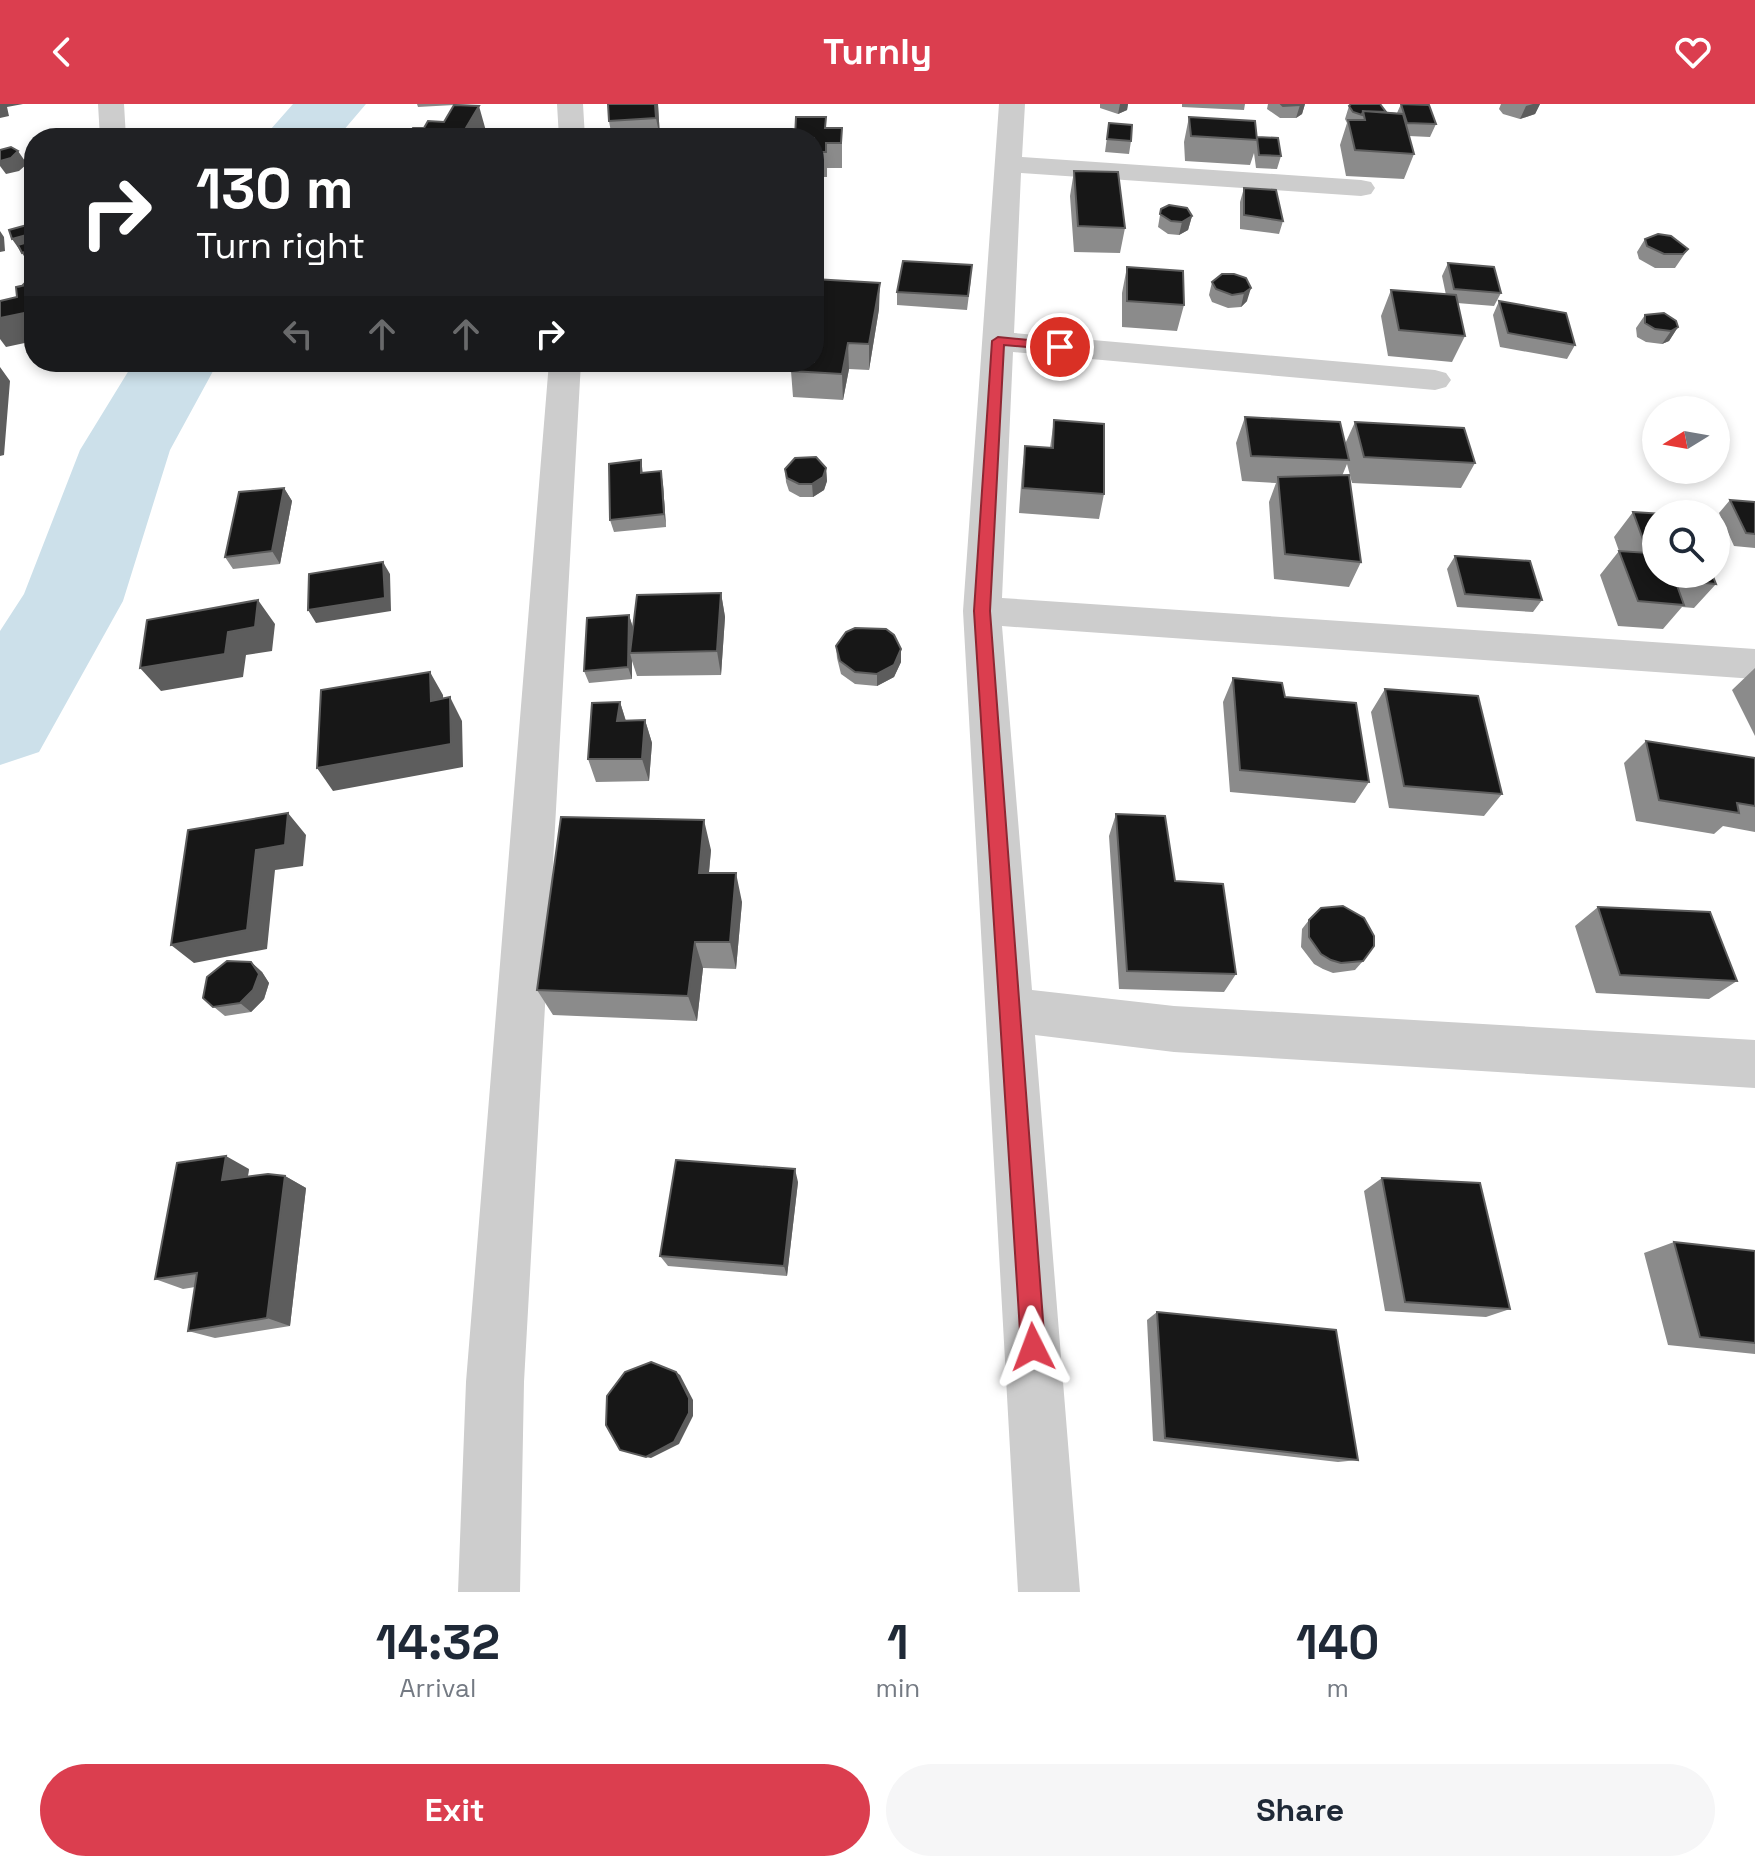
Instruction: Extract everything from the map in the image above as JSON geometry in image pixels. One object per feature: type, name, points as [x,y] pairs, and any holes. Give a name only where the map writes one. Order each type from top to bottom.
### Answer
[{"type":"street","points":[[111,104],[112,128]]},
{"type":"street","points":[[570,104],[571,128]]},
{"type":"street","points":[[1012,104],[982,611],[1049,1592]]},
{"type":"street","points":[[1008,164],[1361,188]]},
{"type":"street","points":[[998,341],[1435,380]]},
{"type":"street","points":[[489,1592],[495,1382],[564,372]]},
{"type":"street","points":[[982,611],[1755,664]]},
{"type":"street","points":[[1011,1010],[1174,1029],[1755,1064]]},
{"type":"building","points":[[608,104],[655,104],[656,118],[609,121]]},
{"type":"building","points":[[1380,104],[1386,112],[1363,111],[1362,115],[1353,112],[1349,106]]},
{"type":"building","points":[[1401,104],[1429,105],[1436,124],[1407,123]]},
{"type":"building","points":[[454,105],[479,106],[466,128],[424,128],[428,121],[444,122]]},
{"type":"building","points":[[1363,111],[1403,114],[1414,154],[1355,150],[1348,120],[1365,120]]},
{"type":"building","points":[[796,117],[826,117],[825,128],[842,128],[841,143],[826,143],[824,152],[824,128],[795,128]]},
{"type":"building","points":[[1189,117],[1255,121],[1257,140],[1191,136]]},
{"type":"building","points":[[1109,123],[1132,125],[1131,141],[1107,139]]},
{"type":"building","points":[[1257,137],[1278,138],[1281,156],[1259,155]]},
{"type":"building","points":[[11,147],[18,151],[11,158],[0,161],[0,150]]},
{"type":"building","points":[[1074,171],[1118,172],[1125,228],[1078,226]]},
{"type":"building","points":[[1244,188],[1276,190],[1283,221],[1244,215]]},
{"type":"building","points":[[1169,205],[1187,208],[1192,216],[1182,222],[1171,221],[1160,214],[1161,209]]},
{"type":"building","points":[[24,226],[24,236],[12,239],[9,230]]},
{"type":"building","points":[[1658,234],[1671,236],[1688,249],[1683,254],[1664,254],[1647,246],[1645,239]]},
{"type":"building","points":[[903,261],[972,265],[968,296],[897,292]]},
{"type":"building","points":[[1448,263],[1494,267],[1501,293],[1454,289]]},
{"type":"building","points":[[1127,267],[1183,271],[1184,305],[1127,301]]},
{"type":"building","points":[[1222,274],[1246,278],[1251,288],[1232,295],[1216,289],[1212,282]]},
{"type":"building","points":[[824,280],[880,283],[869,344],[848,343],[842,374],[808,372],[824,372]]},
{"type":"building","points":[[24,285],[24,313],[0,318],[0,301],[17,297],[16,287]]},
{"type":"building","points":[[1391,290],[1456,295],[1465,336],[1399,330]]},
{"type":"building","points":[[1499,301],[1566,313],[1575,345],[1508,333]]},
{"type":"building","points":[[1664,313],[1676,321],[1678,327],[1671,331],[1655,329],[1645,323],[1645,315]]},
{"type":"building","points":[[1245,417],[1340,422],[1349,460],[1251,456]]},
{"type":"building","points":[[1054,420],[1104,424],[1104,494],[1023,488],[1025,446],[1053,448]]},
{"type":"building","points":[[1355,422],[1464,428],[1475,463],[1364,457]]},
{"type":"building","points":[[816,457],[826,468],[823,477],[812,484],[799,484],[787,478],[785,469],[795,458]]},
{"type":"building","points":[[641,460],[641,473],[661,471],[664,514],[610,520],[609,464]]},
{"type":"building","points":[[1349,475],[1361,562],[1285,554],[1278,477]]},
{"type":"building","points":[[284,488],[272,551],[225,557],[239,492]]},
{"type":"building","points":[[1730,500],[1755,502],[1755,534],[1746,533]]},
{"type":"building","points":[[1633,512],[1642,513],[1642,537]]},
{"type":"building","points":[[1619,551],[1642,553],[1642,588],[1678,588],[1684,605],[1638,601]]},
{"type":"building","points":[[1455,556],[1530,561],[1542,600],[1465,594]]},
{"type":"building","points":[[383,562],[385,598],[308,610],[309,574]]},
{"type":"building","points":[[721,593],[717,651],[630,653],[637,595]]},
{"type":"building","points":[[258,600],[255,627],[228,632],[225,654],[140,668],[147,620]]},
{"type":"building","points":[[629,615],[628,667],[584,671],[587,618]]},
{"type":"building","points":[[855,628],[886,629],[894,635],[901,649],[894,665],[877,674],[855,672],[840,661],[836,646],[846,632]]},
{"type":"building","points":[[430,672],[431,701],[450,697],[451,744],[317,768],[321,690]]},
{"type":"building","points":[[1233,678],[1282,683],[1285,697],[1356,703],[1369,782],[1240,770]]},
{"type":"building","points":[[1385,689],[1478,696],[1502,794],[1404,786]]},
{"type":"building","points":[[620,702],[617,721],[645,720],[642,759],[588,759],[592,703]]},
{"type":"building","points":[[1646,741],[1755,758],[1755,806],[1737,803],[1739,813],[1659,800]]},
{"type":"building","points":[[288,813],[285,845],[256,850],[247,930],[171,945],[188,830]]},
{"type":"building","points":[[1116,814],[1165,816],[1175,881],[1223,884],[1236,974],[1127,971]]},
{"type":"building","points":[[561,817],[704,820],[699,873],[736,873],[730,942],[695,942],[688,996],[537,990]]},
{"type":"building","points":[[1343,906],[1364,918],[1374,936],[1374,946],[1363,961],[1341,963],[1331,960],[1321,954],[1309,937],[1309,920],[1321,908]]},
{"type":"building","points":[[1598,907],[1710,912],[1737,981],[1620,975]]},
{"type":"building","points":[[227,961],[251,962],[259,974],[253,990],[240,1003],[213,1007],[203,998],[207,977]]},
{"type":"building","points":[[226,1156],[222,1180],[268,1174],[285,1176],[267,1318],[188,1331],[197,1273],[155,1279],[177,1163]]},
{"type":"building","points":[[676,1160],[795,1169],[784,1266],[660,1256]]},
{"type":"building","points":[[1382,1178],[1480,1183],[1510,1309],[1405,1302]]},
{"type":"building","points":[[1674,1242],[1755,1251],[1755,1343],[1700,1337]]},
{"type":"building","points":[[1157,1312],[1336,1330],[1358,1460],[1165,1438]]},
{"type":"building","points":[[651,1362],[676,1372],[689,1398],[689,1413],[674,1442],[646,1457],[620,1450],[606,1425],[607,1396],[625,1372]]},
{"type":"waterway","points":[[308,128],[332,104]]},
{"type":"waterway","points":[[0,722],[72,601],[125,450],[170,372]]},
{"type":"route","points":[[1033,1347],[982,611],[998,341],[1060,347]]}]
